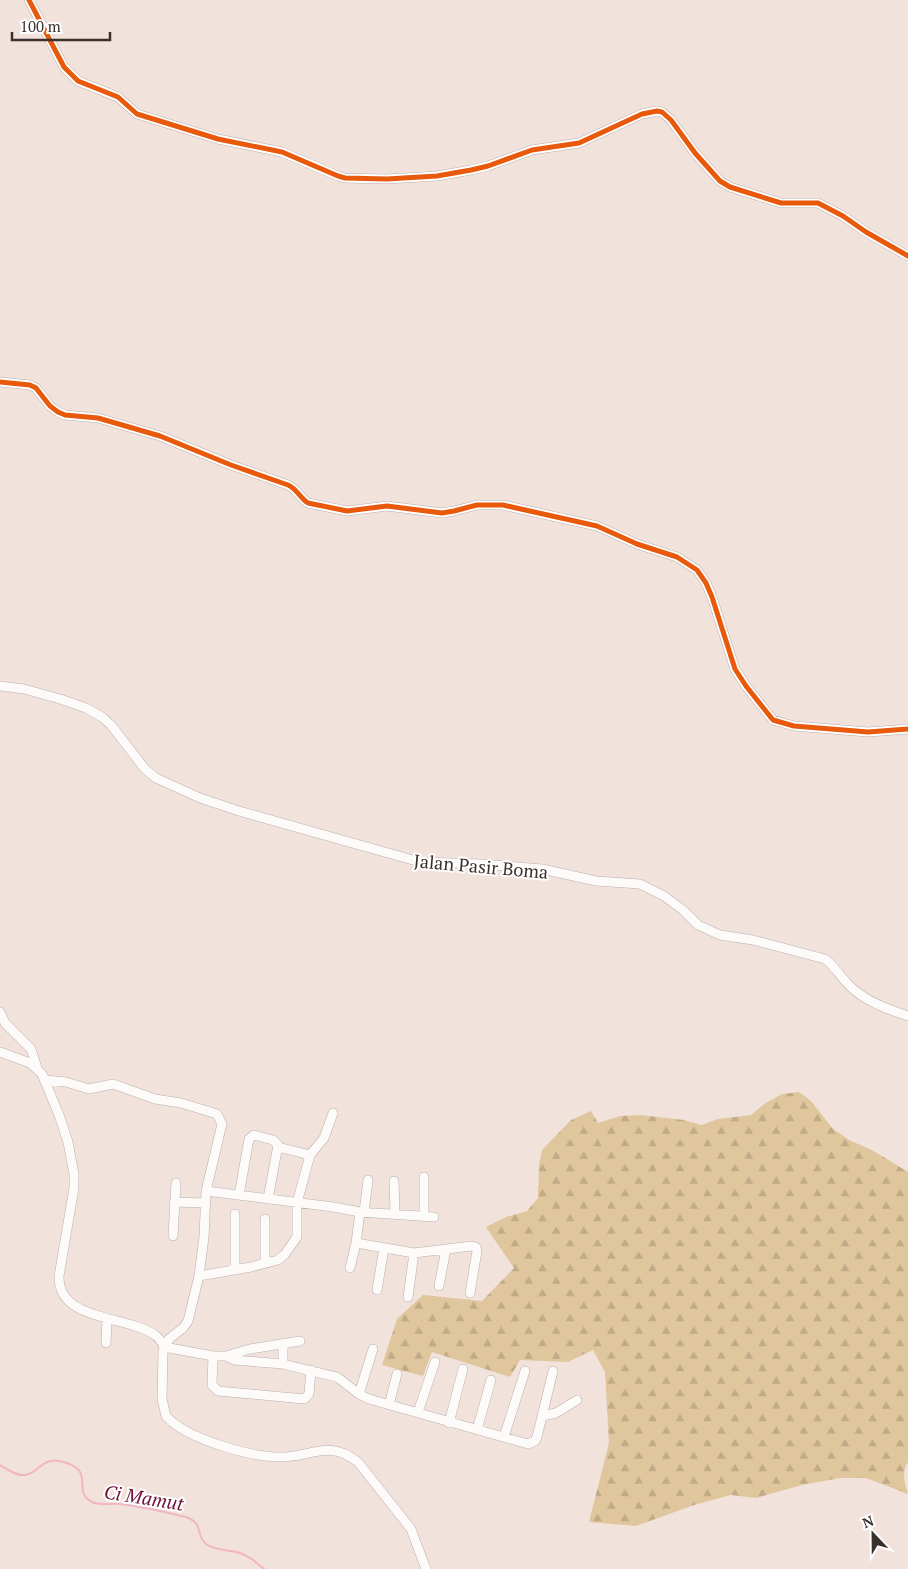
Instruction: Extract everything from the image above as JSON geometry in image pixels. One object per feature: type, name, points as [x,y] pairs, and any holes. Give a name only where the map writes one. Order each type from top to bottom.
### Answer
[{"type":"street","points":[[29,0],[64,67],[78,81],[118,97],[138,114],[218,139],[282,152],[338,176],[346,178],[387,178],[437,176],[471,170],[532,150],[579,143],[647,112],[657,111],[662,112],[671,120],[695,153],[720,181],[730,187],[781,203],[818,204],[843,216],[866,232],[908,256]]},
{"type":"street","points":[[0,382],[30,385],[36,388],[50,406],[65,415],[98,418],[160,436],[230,465],[288,485],[294,488],[308,503],[347,511],[386,506],[442,512],[454,511],[477,504],[512,506],[597,526],[637,544],[669,553],[698,570],[702,576],[712,597],[735,669],[773,720],[794,726],[868,732],[908,729]]},
{"type":"street","name":"Jalan Pasir Boma","points":[[0,686],[24,689],[86,708],[102,717],[111,725],[138,762],[151,774],[200,798],[239,811],[420,862],[482,864],[542,869],[596,881],[640,884],[664,896],[683,910],[698,925],[720,935],[753,940],[825,959],[849,986],[860,994],[872,1002],[908,1016]]},
{"type":"street","points":[[0,1012],[5,1022],[31,1049],[37,1068]]},
{"type":"street","points":[[0,1052],[30,1063],[37,1068],[46,1080],[65,1132],[74,1181],[59,1276],[61,1292],[70,1302],[94,1314],[148,1331],[159,1338],[164,1347]]},
{"type":"street","points":[[46,1080],[66,1082],[89,1089],[113,1084],[155,1099],[181,1103],[217,1114],[222,1124],[206,1192],[204,1237],[199,1276],[188,1321],[183,1328],[171,1336],[164,1347],[162,1399],[166,1416],[179,1427],[209,1441],[224,1447],[254,1454],[279,1457],[334,1450],[349,1455],[358,1462],[411,1529],[426,1569]]},
{"type":"street","points":[[199,1276],[235,1270],[282,1257],[296,1239],[297,1203],[310,1155],[324,1138],[333,1113]]},
{"type":"street","points":[[239,1195],[250,1137],[254,1135],[277,1142],[278,1147],[268,1199]]},
{"type":"street","points":[[278,1147],[310,1155]]},
{"type":"street","points":[[424,1177],[424,1216]]},
{"type":"street","points":[[350,1268],[368,1180]]},
{"type":"street","points":[[394,1181],[395,1213]]},
{"type":"street","points":[[173,1236],[176,1183]]},
{"type":"street","points":[[206,1192],[362,1212],[434,1217]]},
{"type":"street","points":[[174,1202],[205,1203]]},
{"type":"street","points":[[234,1214],[235,1270]]},
{"type":"street","points":[[265,1220],[265,1263]]},
{"type":"street","points":[[356,1243],[414,1253],[472,1246],[477,1249],[470,1293]]},
{"type":"street","points":[[377,1290],[384,1248]]},
{"type":"street","points":[[439,1286],[446,1250]]},
{"type":"street","points":[[408,1296],[414,1253]]},
{"type":"street","points":[[106,1342],[107,1318]]},
{"type":"street","points":[[164,1347],[213,1356],[226,1356],[250,1349],[300,1341]]},
{"type":"street","points":[[283,1344],[283,1364]]},
{"type":"street","points":[[359,1394],[373,1349]]},
{"type":"street","points":[[213,1356],[212,1385],[218,1391],[304,1399],[309,1394],[311,1370]]},
{"type":"street","points":[[226,1356],[234,1360],[283,1364],[337,1377],[359,1394],[369,1399],[528,1444],[537,1437],[553,1371]]},
{"type":"street","points":[[418,1412],[434,1362]]},
{"type":"street","points":[[449,1422],[463,1369]]},
{"type":"street","points":[[504,1438],[525,1371]]},
{"type":"street","points":[[389,1405],[397,1374]]},
{"type":"street","points":[[477,1430],[491,1380]]},
{"type":"street","points":[[542,1416],[556,1413],[577,1400]]},
{"type":"green space","points":[[799,1092],[811,1101],[833,1129],[849,1140],[872,1150],[908,1172],[908,1462],[904,1474],[908,1494],[866,1478],[840,1478],[802,1485],[756,1498],[731,1495],[694,1505],[636,1526],[589,1522],[609,1443],[605,1372],[593,1350],[568,1362],[520,1360],[510,1377],[432,1352],[423,1376],[382,1365],[397,1319],[423,1295],[482,1301],[514,1268],[486,1227],[506,1217],[527,1211],[538,1198],[539,1164],[542,1150],[571,1120],[591,1111],[598,1123],[620,1116],[641,1115],[684,1120],[702,1125],[718,1119],[751,1115],[764,1104],[782,1094]]},
{"type":"waterway","name":"Ci Mamut","points":[[0,1465],[22,1475],[29,1474],[48,1462],[59,1461],[71,1465],[78,1469],[81,1475],[83,1492],[92,1502],[136,1506],[186,1517],[196,1523],[201,1537],[206,1544],[217,1549],[241,1553],[264,1569]]},
{"type":"cycle path","points":[[29,0],[64,67],[78,81],[118,97],[137,114],[218,139],[282,152],[338,176],[345,178],[387,179],[437,176],[471,170],[532,150],[579,143],[642,114],[657,111],[662,112],[671,120],[695,153],[720,181],[730,187],[781,203],[818,203],[908,256]]},
{"type":"cycle path","points":[[0,382],[30,385],[36,388],[50,406],[65,415],[98,418],[160,436],[231,465],[288,485],[308,503],[347,511],[387,506],[442,513],[477,505],[503,505],[597,526],[637,544],[677,557],[697,570],[706,583],[712,597],[735,669],[773,720],[794,726],[868,732],[908,729]]}]
